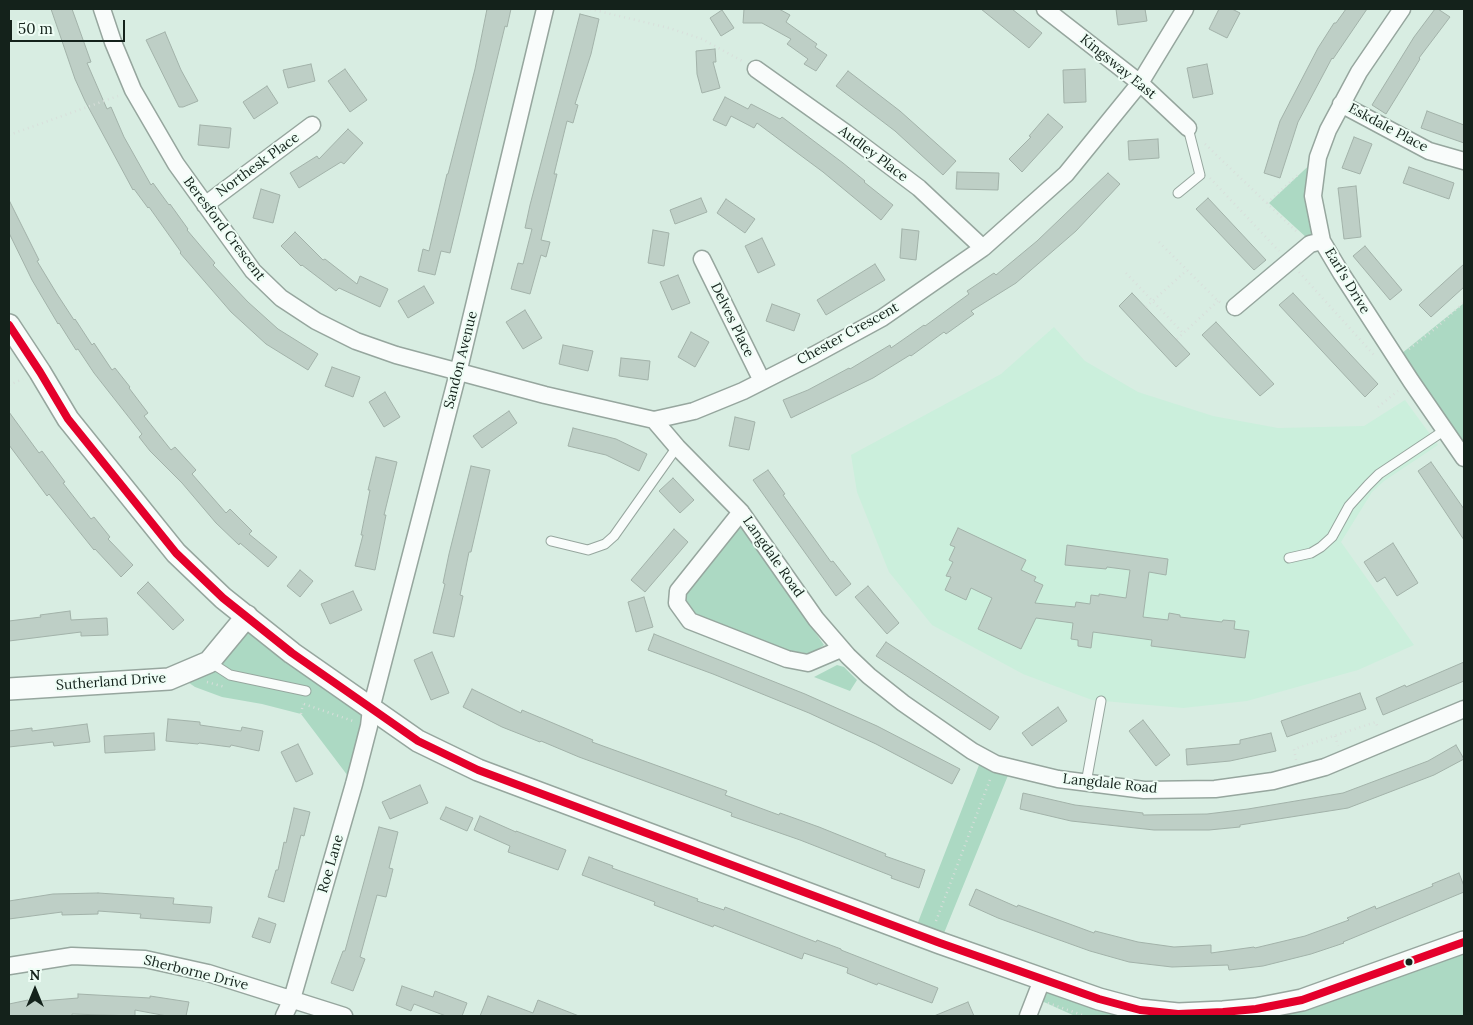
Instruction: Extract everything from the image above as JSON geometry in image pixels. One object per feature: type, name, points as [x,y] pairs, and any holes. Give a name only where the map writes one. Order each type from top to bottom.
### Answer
[{"type":"street","name":"Beresford Crescent","points":[[102,9],[113,42],[133,90],[176,164],[253,271],[281,298],[316,322],[356,341],[458,373]]},
{"type":"street","name":"Sandon Avenue","points":[[370,717],[458,373],[545,9]]},
{"type":"street","name":"Kingsway East","points":[[1045,9],[1140,83],[1188,128]]},
{"type":"street","name":"Chester Crescent","points":[[458,373],[654,420],[694,411],[762,381],[882,318],[983,248],[1066,174],[1140,83],[1185,9]]},
{"type":"street","name":"Earl's Drive","points":[[1402,9],[1359,72],[1328,130],[1318,157],[1313,196],[1316,243],[1340,273],[1464,458]]},
{"type":"street","name":"Audley Place","points":[[756,69],[919,188],[983,248]]},
{"type":"street","name":"Eskdale Place","points":[[1341,104],[1429,151],[1464,161]]},
{"type":"street","name":"Northesk Place","points":[[205,205],[312,125]]},
{"type":"street","points":[[1235,308],[1284,256],[1316,243]]},
{"type":"street","name":"Delves Place","points":[[702,259],[762,381]]},
{"type":"street","points":[[9,325],[40,372],[68,420],[176,553],[223,598],[370,717],[478,770],[929,939],[1038,989],[1099,999],[1162,1014],[1256,1013],[1314,998],[1464,942]]},
{"type":"street","name":"Langdale Road","points":[[654,420],[677,447],[741,512],[816,619],[842,649],[869,676],[903,703],[972,752],[996,764],[1058,779],[1144,790],[1215,789],[1273,781],[1325,767],[1464,709]]},
{"type":"street","name":"Langdale Road","points":[[741,512],[678,591],[677,602],[690,621],[787,659],[808,663],[842,649]]},
{"type":"street","name":"Sutherland Drive","points":[[9,689],[169,680],[209,662],[247,616]]},
{"type":"street","name":"Roe Lane","points":[[284,1016],[292,999],[354,784],[370,717]]},
{"type":"street","name":"Sherborne Drive","points":[[9,966],[72,956],[145,959],[208,973],[344,1016]]},
{"type":"street","points":[[1028,1016],[1038,989]]},
{"type":"lane","points":[[1178,193],[1200,175],[1188,128]]},
{"type":"lane","points":[[1289,558],[1311,553],[1321,547],[1332,537],[1349,506],[1379,474],[1445,430]]},
{"type":"lane","points":[[550,541],[588,550],[605,544],[614,536],[677,447]]},
{"type":"lane","points":[[209,662],[230,675],[306,691]]},
{"type":"lane","points":[[1086,783],[1101,701]]},
{"type":"path","points":[[590,9],[669,28],[702,39],[756,69]]},
{"type":"path","points":[[9,135],[133,90]]},
{"type":"path","points":[[1188,128],[1266,203],[1316,243]]},
{"type":"path","points":[[1266,203],[1318,157]]},
{"type":"path","points":[[1197,165],[1284,256],[1375,356]]},
{"type":"path","points":[[1159,242],[1218,301],[1235,308]]},
{"type":"path","points":[[1146,307],[1187,270]]},
{"type":"path","points":[[1126,273],[1183,333]]},
{"type":"path","points":[[1177,339],[1218,301]]},
{"type":"path","points":[[1396,358],[1436,328],[1464,302]]},
{"type":"path","points":[[1378,407],[1411,381]]},
{"type":"path","points":[[188,672],[212,685],[232,688]]},
{"type":"path","points":[[294,702],[370,717]]},
{"type":"path","points":[[1299,774],[1294,750],[1376,722],[1384,742]]},
{"type":"path","points":[[929,939],[996,764]]},
{"type":"path","points":[[1038,989],[1085,1016]]},
{"type":"shaded area","points":[[1318,157],[1322,241],[1308,239],[1269,203]]},
{"type":"shaded area","points":[[1464,303],[1464,458],[1396,358]]},
{"type":"shaded area","points":[[1054,327],[1085,361],[1138,392],[1213,416],[1278,428],[1364,426],[1405,400],[1438,445],[1384,481],[1372,492],[1341,542],[1414,645],[1358,670],[1247,701],[1183,708],[1092,700],[1023,674],[932,625],[889,572],[857,492],[851,455],[1001,374]]},
{"type":"shaded area","points":[[739,522],[824,645],[811,654],[784,650],[690,612],[684,604],[686,590]]},
{"type":"shaded area","points":[[247,616],[371,709],[354,784],[301,714],[262,704],[222,697],[195,687],[179,676]]},
{"type":"shaded area","points":[[837,665],[844,667],[857,680],[850,691],[814,677]]},
{"type":"shaded area","points":[[981,760],[1011,768],[940,943],[915,930]]},
{"type":"shaded area","points":[[1464,942],[1464,1016],[1075,1016],[1035,998],[1042,980],[1099,999],[1223,1012]]},
{"type":"building","points":[[51,9],[72,9],[91,62],[87,63],[107,109],[111,107],[124,137],[151,185],[153,183],[170,204],[187,230],[215,263],[213,265],[248,302],[278,329],[318,354],[308,370],[266,344],[231,312],[180,253],[149,207],[133,190],[75,79]]},
{"type":"building","points":[[487,9],[511,9],[507,27],[505,26],[450,253],[441,251],[435,275],[418,271],[423,249],[429,251],[475,69]]},
{"type":"building","points":[[744,9],[779,9],[790,15],[786,22],[817,44],[815,47],[827,55],[816,71],[804,64],[808,59],[787,44],[791,39],[762,23],[743,23]]},
{"type":"building","points":[[981,9],[1012,9],[1042,33],[1029,48]]},
{"type":"building","points":[[1116,9],[1145,9],[1147,21],[1118,25]]},
{"type":"building","points":[[1219,9],[1232,9],[1240,13],[1227,38],[1209,29]]},
{"type":"building","points":[[1346,9],[1367,9],[1332,58],[1298,122],[1280,178],[1264,173],[1280,121],[1318,48],[1334,23],[1336,23]]},
{"type":"building","points":[[1435,9],[1450,17],[1419,58],[1386,114],[1372,105],[1414,37]]},
{"type":"building","points":[[722,10],[734,28],[721,36],[710,18]]},
{"type":"building","points":[[580,14],[599,19],[591,54],[575,104],[578,105],[573,123],[567,121],[554,174],[557,174],[541,240],[550,242],[546,257],[541,255],[530,294],[511,289],[518,263],[523,264],[532,229],[525,228],[530,205]]},
{"type":"building","points":[[165,32],[181,70],[198,101],[183,107],[179,107],[146,40]]},
{"type":"building","points":[[715,49],[716,62],[713,62],[720,88],[702,93],[697,74],[696,51]]},
{"type":"building","points":[[311,64],[315,81],[288,88],[283,70]]},
{"type":"building","points":[[1207,64],[1213,94],[1193,98],[1187,68]]},
{"type":"building","points":[[345,69],[367,100],[350,112],[328,81]]},
{"type":"building","points":[[1085,69],[1086,102],[1064,103],[1063,70]]},
{"type":"building","points":[[848,71],[900,111],[956,161],[943,175],[895,131],[836,86]]},
{"type":"building","points":[[267,86],[278,103],[254,119],[243,102]]},
{"type":"building","points":[[725,97],[748,109],[751,104],[780,119],[782,117],[843,163],[893,205],[881,220],[823,172],[757,123],[754,128],[731,116],[726,126],[713,120]]},
{"type":"building","points":[[1427,111],[1464,125],[1464,143],[1421,128]]},
{"type":"building","points":[[1048,114],[1063,127],[1022,172],[1009,159],[1031,137],[1029,136]]},
{"type":"building","points":[[200,125],[231,128],[229,148],[198,145]]},
{"type":"building","points":[[348,129],[363,143],[344,164],[341,162],[299,188],[290,173],[317,156],[319,159]]},
{"type":"building","points":[[1354,137],[1372,144],[1360,174],[1342,168]]},
{"type":"building","points":[[1158,139],[1159,158],[1129,160],[1128,141]]},
{"type":"building","points":[[1409,167],[1454,183],[1449,199],[1403,183]]},
{"type":"building","points":[[957,172],[999,173],[998,190],[956,189]]},
{"type":"building","points":[[1108,173],[1120,184],[1076,231],[1016,283],[971,311],[974,314],[946,334],[944,332],[911,356],[873,378],[791,418],[783,400],[850,369],[890,345],[891,348],[925,326],[969,294],[967,291],[994,273],[996,275],[1037,241]]},
{"type":"building","points":[[1356,186],[1361,237],[1344,239],[1338,188]]},
{"type":"building","points":[[261,189],[280,195],[273,223],[253,218]]},
{"type":"building","points":[[701,198],[707,212],[675,224],[670,210]]},
{"type":"building","points":[[1208,198],[1266,260],[1254,270],[1196,209]]},
{"type":"building","points":[[726,199],[755,219],[745,233],[717,213]]},
{"type":"building","points":[[9,200],[39,260],[37,261],[74,320],[92,345],[94,343],[112,370],[115,368],[130,387],[148,413],[144,416],[171,450],[175,447],[196,470],[192,474],[226,513],[230,509],[252,531],[249,534],[277,557],[268,567],[240,543],[239,545],[216,523],[182,483],[150,451],[139,437],[142,434],[94,373],[78,349],[76,350],[32,280],[9,233]]},
{"type":"building","points":[[902,229],[919,231],[916,260],[900,258]]},
{"type":"building","points":[[653,230],[669,233],[664,266],[648,263]]},
{"type":"building","points":[[295,232],[323,260],[325,259],[357,284],[360,276],[388,289],[380,307],[339,288],[336,291],[301,266],[281,246]]},
{"type":"building","points":[[762,238],[775,265],[758,273],[745,246]]},
{"type":"building","points":[[1365,246],[1402,290],[1390,300],[1353,256]]},
{"type":"building","points":[[875,264],[885,280],[826,315],[817,300]]},
{"type":"building","points":[[1464,264],[1464,287],[1431,317],[1419,305]]},
{"type":"building","points":[[678,275],[690,303],[672,310],[660,282]]},
{"type":"building","points":[[424,286],[434,303],[408,318],[398,301]]},
{"type":"building","points":[[1132,293],[1190,354],[1176,367],[1119,306]]},
{"type":"building","points":[[1293,293],[1378,384],[1365,397],[1279,305]]},
{"type":"building","points":[[772,304],[800,314],[794,331],[766,321]]},
{"type":"building","points":[[525,310],[542,338],[523,349],[506,322]]},
{"type":"building","points":[[1216,322],[1274,384],[1260,396],[1202,335]]},
{"type":"building","points":[[691,332],[709,342],[695,367],[678,357]]},
{"type":"building","points":[[563,345],[593,351],[588,371],[559,364]]},
{"type":"building","points":[[621,358],[650,361],[648,380],[619,376]]},
{"type":"building","points":[[332,367],[360,377],[353,397],[325,386]]},
{"type":"building","points":[[385,392],[400,417],[384,427],[369,402]]},
{"type":"building","points":[[509,411],[517,423],[482,448],[473,436]]},
{"type":"building","points":[[9,412],[39,453],[42,451],[65,482],[63,483],[91,519],[94,517],[110,537],[108,539],[133,565],[121,577],[94,550],[49,494],[47,496],[9,445]]},
{"type":"building","points":[[735,417],[755,422],[749,450],[729,446]]},
{"type":"building","points":[[573,428],[616,439],[647,454],[639,471],[606,455],[568,446]]},
{"type":"building","points":[[376,457],[397,462],[384,515],[386,515],[375,570],[355,566],[363,535],[361,535],[370,490],[368,490]]},
{"type":"building","points":[[1431,462],[1464,509],[1464,540],[1418,471]]},
{"type":"building","points":[[471,466],[490,470],[471,552],[469,552],[460,595],[463,596],[454,637],[433,633],[445,584],[443,583],[449,554]]},
{"type":"building","points":[[768,470],[785,494],[783,495],[831,562],[833,561],[851,584],[836,596],[753,480]]},
{"type":"building","points":[[673,478],[694,500],[680,513],[659,491]]},
{"type":"building","points":[[958,528],[1026,560],[1021,570],[1036,577],[1034,581],[1043,585],[1035,603],[1075,607],[1076,602],[1090,604],[1091,595],[1099,596],[1099,594],[1126,598],[1130,570],[1065,565],[1067,545],[1168,559],[1166,575],[1149,572],[1143,617],[1168,620],[1169,613],[1180,615],[1180,617],[1222,622],[1223,620],[1235,621],[1234,629],[1249,631],[1245,658],[1151,646],[1152,640],[1093,632],[1091,648],[1078,646],[1078,640],[1071,639],[1073,623],[1036,618],[1021,649],[978,629],[992,598],[971,588],[966,600],[945,590],[951,577],[946,576],[953,562],[949,560],[955,547],[950,545]]},
{"type":"building","points":[[674,529],[688,542],[645,592],[631,580]]},
{"type":"building","points":[[1393,543],[1418,583],[1397,596],[1385,577],[1377,582],[1364,562]]},
{"type":"building","points":[[300,570],[313,581],[300,597],[287,586]]},
{"type":"building","points":[[148,582],[184,620],[173,630],[137,593]]},
{"type":"building","points":[[868,586],[899,623],[887,634],[855,597]]},
{"type":"building","points":[[353,591],[362,610],[330,624],[321,604]]},
{"type":"building","points":[[644,597],[653,627],[636,632],[628,602]]},
{"type":"building","points":[[70,611],[71,620],[107,618],[108,635],[81,636],[81,632],[9,641],[9,621]]},
{"type":"building","points":[[654,634],[805,694],[877,726],[960,769],[952,784],[876,744],[809,713],[648,650]]},
{"type":"building","points":[[886,642],[999,717],[990,730],[876,656]]},
{"type":"building","points":[[432,652],[449,693],[431,700],[414,660]]},
{"type":"building","points":[[1464,662],[1464,681],[1383,715],[1376,698]]},
{"type":"building","points":[[472,689],[521,713],[522,710],[593,740],[592,742],[727,791],[725,795],[779,815],[780,813],[819,827],[886,854],[885,856],[925,870],[919,888],[800,840],[731,816],[732,813],[502,727],[463,707]]},
{"type":"building","points":[[1360,693],[1366,709],[1287,737],[1281,721]]},
{"type":"building","points":[[1058,707],[1067,721],[1032,746],[1022,733]]},
{"type":"building","points":[[168,719],[200,722],[200,725],[241,731],[242,727],[263,731],[259,751],[231,745],[230,747],[166,741]]},
{"type":"building","points":[[1143,720],[1170,755],[1156,766],[1129,731]]},
{"type":"building","points":[[87,724],[90,742],[54,746],[53,742],[9,747],[9,731],[32,728],[32,731]]},
{"type":"building","points":[[154,733],[155,750],[105,753],[104,736]]},
{"type":"building","points":[[1271,733],[1276,751],[1230,761],[1187,765],[1186,749],[1240,744],[1240,740]]},
{"type":"building","points":[[298,744],[313,774],[296,782],[281,752]]},
{"type":"building","points":[[1456,745],[1464,759],[1434,775],[1348,808],[1240,825],[1240,827],[1209,830],[1154,830],[1071,821],[1020,809],[1023,793],[1075,805],[1143,813],[1143,815],[1207,814],[1248,809],[1343,793],[1428,761]]},
{"type":"building","points":[[420,785],[428,803],[390,819],[382,802]]},
{"type":"building","points":[[446,807],[473,818],[467,831],[440,819]]},
{"type":"building","points":[[294,808],[310,812],[304,836],[301,835],[284,902],[268,897],[276,870],[278,870],[284,842],[286,843]]},
{"type":"building","points":[[480,816],[516,832],[566,850],[558,870],[508,852],[510,846],[474,830]]},
{"type":"building","points":[[379,827],[398,832],[389,868],[393,869],[386,897],[377,895],[360,957],[365,959],[353,991],[331,983],[343,951],[345,951]]},
{"type":"building","points":[[589,857],[613,866],[612,868],[698,899],[697,901],[724,910],[725,907],[816,942],[817,940],[938,988],[932,1003],[847,973],[848,968],[804,953],[802,959],[714,925],[713,927],[654,905],[655,902],[582,875]]},
{"type":"building","points":[[1459,873],[1464,886],[1464,892],[1344,943],[1311,954],[1263,966],[1229,970],[1228,965],[1172,967],[1129,962],[1090,951],[998,918],[969,905],[976,889],[1017,907],[1018,905],[1094,933],[1095,931],[1138,942],[1174,947],[1211,945],[1211,953],[1255,948],[1305,936],[1349,920],[1347,918],[1375,906],[1376,909],[1433,886],[1432,884]]},
{"type":"building","points":[[98,893],[174,898],[173,904],[212,907],[210,923],[140,918],[141,914],[98,911],[98,914],[62,915],[62,912],[9,919],[9,901],[53,894]]},
{"type":"building","points":[[259,918],[276,924],[270,943],[252,937]]},
{"type":"building","points":[[402,986],[433,997],[435,991],[467,1003],[462,1016],[446,1016],[414,1004],[411,1011],[396,1005]]},
{"type":"building","points":[[78,994],[150,998],[150,996],[189,1002],[186,1016],[167,1016],[135,1010],[135,1016],[72,1014],[72,1016],[9,1016],[9,1004],[28,1000],[29,1002],[78,998]]},
{"type":"building","points":[[488,996],[533,1013],[538,1000],[579,1016],[480,1016]]},
{"type":"building","points":[[968,1002],[974,1016],[934,1016]]},
{"type":"transit line","points":[[9,325],[68,419],[176,553],[223,598],[292,653],[418,741],[478,770],[940,943],[1099,999],[1140,1010],[1178,1014],[1223,1012],[1256,1009],[1302,1000],[1464,942]]}]
